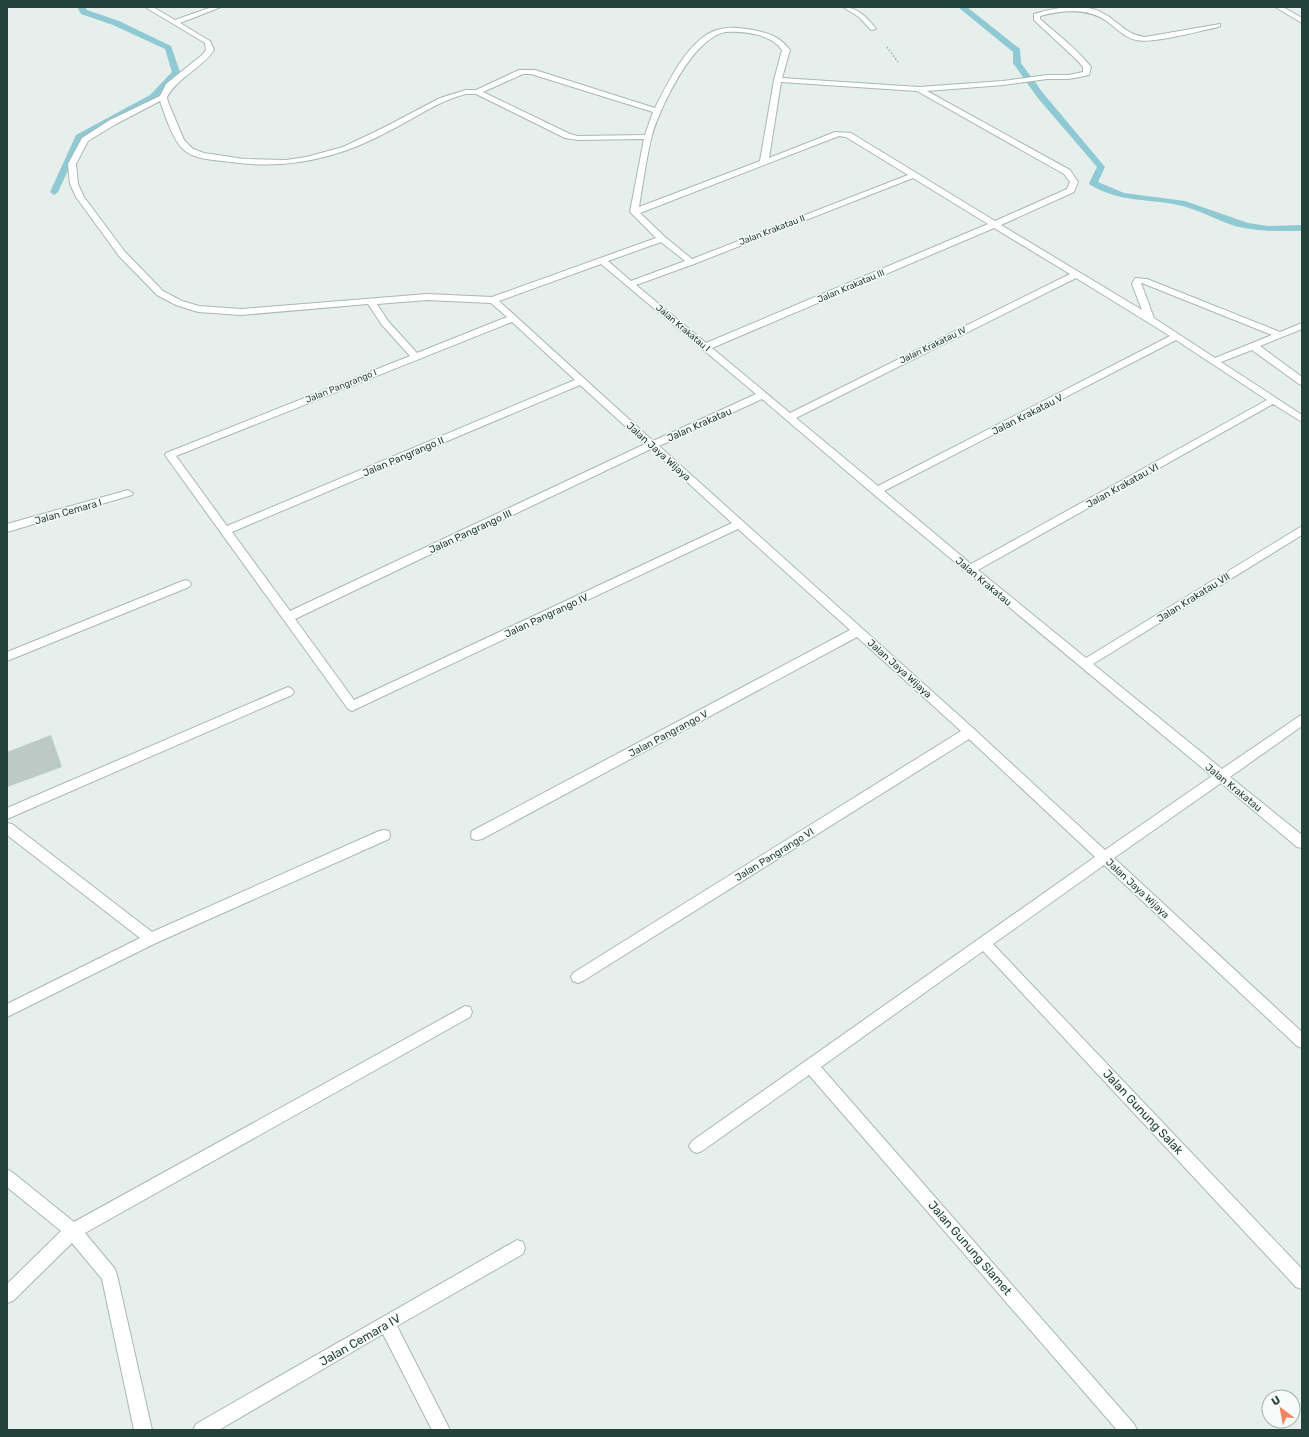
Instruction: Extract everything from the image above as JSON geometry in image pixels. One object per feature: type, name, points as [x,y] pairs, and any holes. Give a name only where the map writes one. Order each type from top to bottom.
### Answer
[{"type":"street","points":[[148,7],[208,42],[210,50],[205,58],[169,86],[163,97],[97,131],[85,140],[72,164],[74,184],[80,197],[122,254],[160,293],[179,303],[198,309],[241,312],[439,297],[493,300],[662,238]]},
{"type":"street","points":[[174,23],[218,7]]},
{"type":"street","points":[[846,7],[861,16],[874,29]]},
{"type":"street","points":[[1278,7],[1302,22]]},
{"type":"street","points":[[778,80],[919,89],[1009,82],[1047,77],[1069,77],[1086,73],[1087,67],[1081,59],[1037,20],[1036,15],[1048,12],[1085,9],[1100,14],[1126,35],[1135,39],[1218,25]]},
{"type":"street","points":[[634,212],[648,137],[657,111],[678,72],[696,48],[712,34],[721,30],[741,30],[768,35],[782,43],[786,50],[778,80],[764,162]]},
{"type":"street","points":[[163,97],[164,106],[181,142],[187,149],[199,154],[251,163],[275,163],[308,159],[341,151],[452,96],[466,92],[477,92],[522,72],[532,72],[657,111]]},
{"type":"street","name":"Jalan Krakatau III","points":[[705,347],[996,224],[1072,190],[1074,182],[1067,172],[919,89]]},
{"type":"street","points":[[477,92],[568,136],[578,138],[648,137]]},
{"type":"street","points":[[634,212],[838,134],[848,135],[1150,319],[1302,419]]},
{"type":"street","name":"Jalan Krakatau II","points":[[630,284],[691,262],[914,175]]},
{"type":"street","points":[[634,212],[691,262]]},
{"type":"street","name":"Jalan Krakatau I","points":[[602,261],[763,395]]},
{"type":"street","name":"Jalan Krakatau IV","points":[[789,417],[1078,274]]},
{"type":"street","points":[[1150,319],[1136,284],[1138,280],[1144,281],[1280,335]]},
{"type":"street","name":"Jalan Jaya Wijaya","points":[[493,300],[970,732],[1302,1041]]},
{"type":"street","points":[[371,302],[385,323],[415,356]]},
{"type":"street","name":"Jalan Pangrango I","points":[[225,531],[170,455],[513,318]]},
{"type":"street","points":[[1215,361],[1302,326]]},
{"type":"street","name":"Jalan Krakatau V","points":[[876,491],[1177,336]]},
{"type":"street","points":[[1253,346],[1302,382]]},
{"type":"street","name":"Jalan Pangrango II","points":[[225,531],[581,380]]},
{"type":"street","name":"Jalan Krakatau","points":[[652,445],[763,395],[970,570],[1302,843]]},
{"type":"street","name":"Jalan Krakatau VI","points":[[970,570],[1274,400]]},
{"type":"street","name":"Jalan Pangrango III","points":[[288,617],[652,445]]},
{"type":"street","name":"Jalan Cemara I","points":[[7,528],[128,493]]},
{"type":"street","name":"Jalan Pangrango IV","points":[[288,617],[352,706],[739,524]]},
{"type":"street","name":"Jalan Krakatau VII","points":[[1085,664],[1302,530]]},
{"type":"street","points":[[225,531],[288,617]]},
{"type":"street","points":[[7,657],[185,584]]},
{"type":"street","name":"Jalan Pangrango V","points":[[477,835],[858,631]]},
{"type":"street","points":[[7,814],[288,692]]},
{"type":"street","points":[[697,1146],[1220,776],[1302,720]]},
{"type":"street","name":"Jalan Pangrango VI","points":[[578,977],[970,732]]},
{"type":"street","points":[[7,828],[151,939]]},
{"type":"street","points":[[7,1011],[151,939],[384,835]]},
{"type":"street","name":"Jalan Gunung Salak","points":[[984,943],[1302,1281]]},
{"type":"street","points":[[7,1295],[73,1230],[465,1012]]},
{"type":"street","name":"Jalan Gunung Slamet","points":[[811,1066],[1128,1430]]},
{"type":"street","points":[[7,1177],[73,1230],[110,1275],[143,1430]]},
{"type":"street","name":"Jalan Cemara IV","points":[[202,1430],[517,1248]]},
{"type":"street","points":[[387,1324],[441,1430]]},
{"type":"path","points":[[874,29],[919,89]]},
{"type":"building","points":[[51,735],[62,767],[7,787],[7,752]]},
{"type":"waterway","points":[[54,192],[79,137],[153,97],[176,72],[168,48],[116,23],[84,12],[81,7]]},
{"type":"waterway","points":[[962,7],[1017,51],[1017,63],[1040,95],[1101,167],[1093,183],[1123,196],[1182,203],[1247,226],[1268,228],[1302,228]]}]
